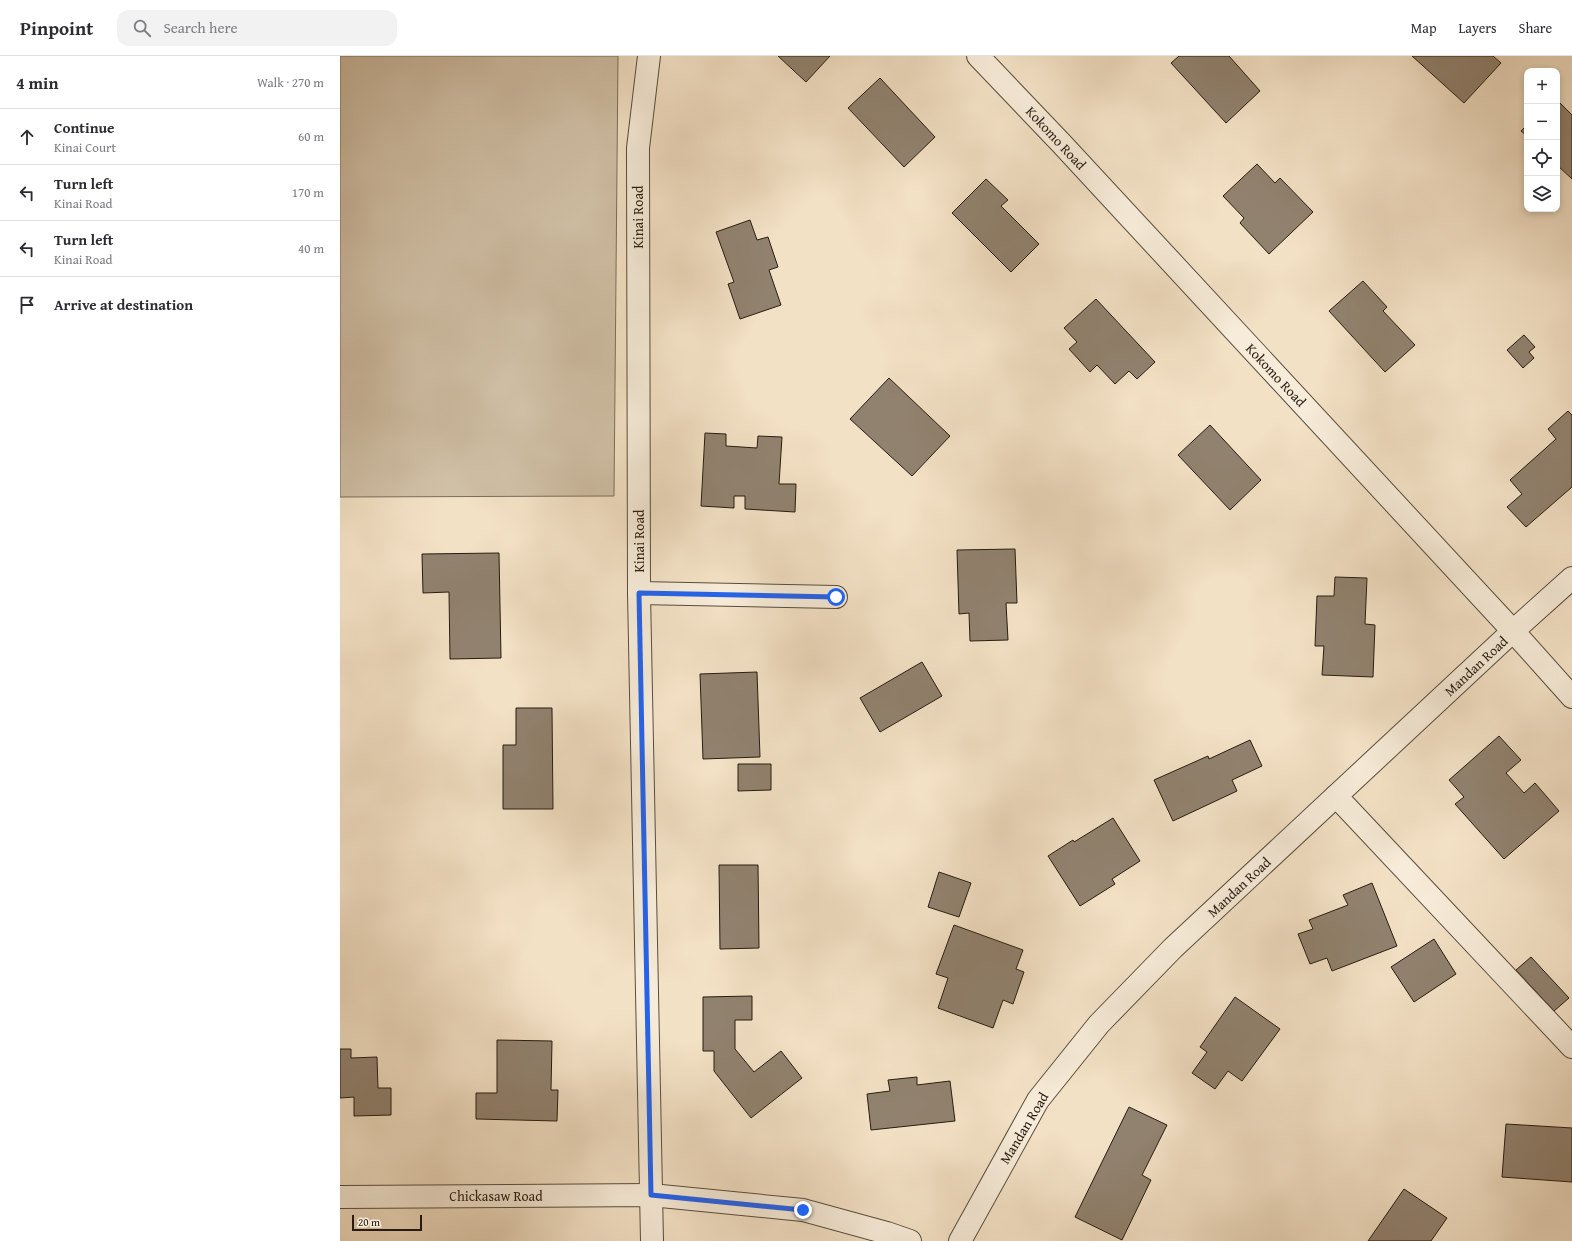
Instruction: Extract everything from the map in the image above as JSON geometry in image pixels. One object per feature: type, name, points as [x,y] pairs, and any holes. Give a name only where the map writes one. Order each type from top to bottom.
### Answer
[{"type":"street","name":"Kinai Road","points":[[649,56],[638,148],[639,593],[652,1241]]},
{"type":"street","name":"Kokomo Road","points":[[978,56],[1067,148],[1513,631],[1572,697]]},
{"type":"street","name":"Mandan Road","points":[[960,1241],[1038,1100],[1099,1024],[1173,948],[1513,631],[1572,578]]},
{"type":"street","points":[[639,593],[836,597]]},
{"type":"street","points":[[1336,796],[1572,1047]]},
{"type":"street","points":[[651,1195],[803,1210],[887,1233],[910,1241]]},
{"type":"street","name":"Chickasaw Road","points":[[340,1197],[651,1195]]},
{"type":"shaded area","points":[[340,56],[618,56],[614,496],[340,497]]},
{"type":"building","points":[[778,56],[830,56],[806,82]]},
{"type":"building","points":[[1179,56],[1229,56],[1260,91],[1226,123],[1171,63]]},
{"type":"building","points":[[1412,56],[1493,56],[1501,63],[1464,103]]},
{"type":"building","points":[[880,78],[935,137],[904,167],[848,108]]},
{"type":"building","points":[[1560,103],[1572,115],[1572,179],[1560,168]]},
{"type":"building","points":[[1257,164],[1275,183],[1280,178],[1313,212],[1269,254],[1240,223],[1244,218],[1223,196]]},
{"type":"building","points":[[986,179],[1008,200],[1001,206],[1039,244],[1011,272],[952,213]]},
{"type":"building","points":[[750,220],[757,240],[768,237],[778,267],[769,270],[781,305],[740,319],[728,284],[734,282],[716,232]]},
{"type":"building","points":[[1363,281],[1387,307],[1383,311],[1415,345],[1385,372],[1329,311]]},
{"type":"building","points":[[1096,299],[1155,362],[1137,379],[1129,371],[1115,384],[1097,365],[1090,372],[1069,349],[1077,342],[1064,328]]},
{"type":"building","points":[[1524,335],[1535,347],[1529,352],[1534,358],[1523,368],[1507,350]]},
{"type":"building","points":[[889,378],[950,436],[912,476],[850,419]]},
{"type":"building","points":[[1568,411],[1572,415],[1572,487],[1526,527],[1507,507],[1522,494],[1510,480],[1556,439],[1548,429]]},
{"type":"building","points":[[1210,425],[1261,480],[1230,510],[1178,455]]},
{"type":"building","points":[[705,433],[726,434],[726,446],[757,448],[758,436],[782,437],[779,484],[796,484],[795,512],[745,509],[745,496],[734,496],[734,508],[701,506]]},
{"type":"building","points":[[1015,549],[1017,603],[1006,603],[1008,640],[970,641],[969,613],[959,614],[957,550]]},
{"type":"building","points":[[499,553],[501,658],[450,659],[449,592],[423,593],[422,554]]},
{"type":"building","points":[[1335,577],[1367,578],[1365,624],[1375,625],[1373,677],[1322,675],[1324,646],[1315,646],[1317,596],[1334,596]]},
{"type":"building","points":[[922,662],[942,696],[880,732],[860,698]]},
{"type":"building","points":[[757,672],[760,757],[703,759],[700,674]]},
{"type":"building","points":[[516,708],[552,708],[553,809],[503,809],[503,745],[516,745]]},
{"type":"building","points":[[1499,736],[1521,760],[1506,773],[1524,793],[1535,783],[1559,811],[1504,859],[1455,804],[1464,797],[1449,780]]},
{"type":"building","points":[[1250,740],[1262,766],[1232,780],[1237,791],[1173,821],[1154,780],[1208,756],[1209,759]]},
{"type":"building","points":[[738,764],[771,764],[771,790],[738,791]]},
{"type":"building","points":[[1113,818],[1140,861],[1112,879],[1115,884],[1080,906],[1048,856]]},
{"type":"building","points":[[719,865],[758,865],[759,948],[720,949]]},
{"type":"building","points":[[939,872],[971,883],[959,917],[928,907]]},
{"type":"building","points":[[1372,883],[1397,946],[1332,971],[1327,958],[1310,964],[1298,934],[1313,929],[1309,920],[1348,905],[1343,895]]},
{"type":"building","points":[[954,925],[1023,950],[1016,969],[1024,972],[1013,1004],[1003,1000],[993,1028],[938,1008],[948,978],[936,974]]},
{"type":"building","points":[[1434,939],[1456,974],[1414,1002],[1391,967]]},
{"type":"building","points":[[1531,957],[1569,998],[1554,1011],[1516,970]]},
{"type":"building","points":[[752,996],[752,1020],[735,1020],[735,1049],[754,1072],[781,1051],[802,1078],[751,1118],[714,1071],[714,1051],[703,1051],[703,997]]},
{"type":"building","points":[[1235,997],[1280,1029],[1242,1081],[1228,1071],[1215,1089],[1192,1073],[1207,1052],[1200,1047]]},
{"type":"building","points":[[497,1040],[552,1041],[551,1090],[558,1090],[557,1121],[476,1119],[476,1093],[497,1093]]},
{"type":"building","points":[[340,1049],[351,1049],[351,1058],[377,1057],[378,1088],[391,1088],[391,1115],[354,1116],[354,1097],[340,1098]]},
{"type":"building","points":[[917,1077],[917,1085],[950,1081],[955,1121],[871,1130],[867,1094],[890,1091],[888,1080]]},
{"type":"building","points":[[1129,1107],[1167,1125],[1142,1175],[1151,1180],[1122,1240],[1075,1217]]},
{"type":"building","points":[[1506,1124],[1572,1128],[1572,1182],[1502,1177]]},
{"type":"building","points":[[1404,1189],[1447,1218],[1431,1241],[1368,1241]]},
{"type":"route","points":[[803,1210],[651,1195],[639,593],[836,597]]}]
